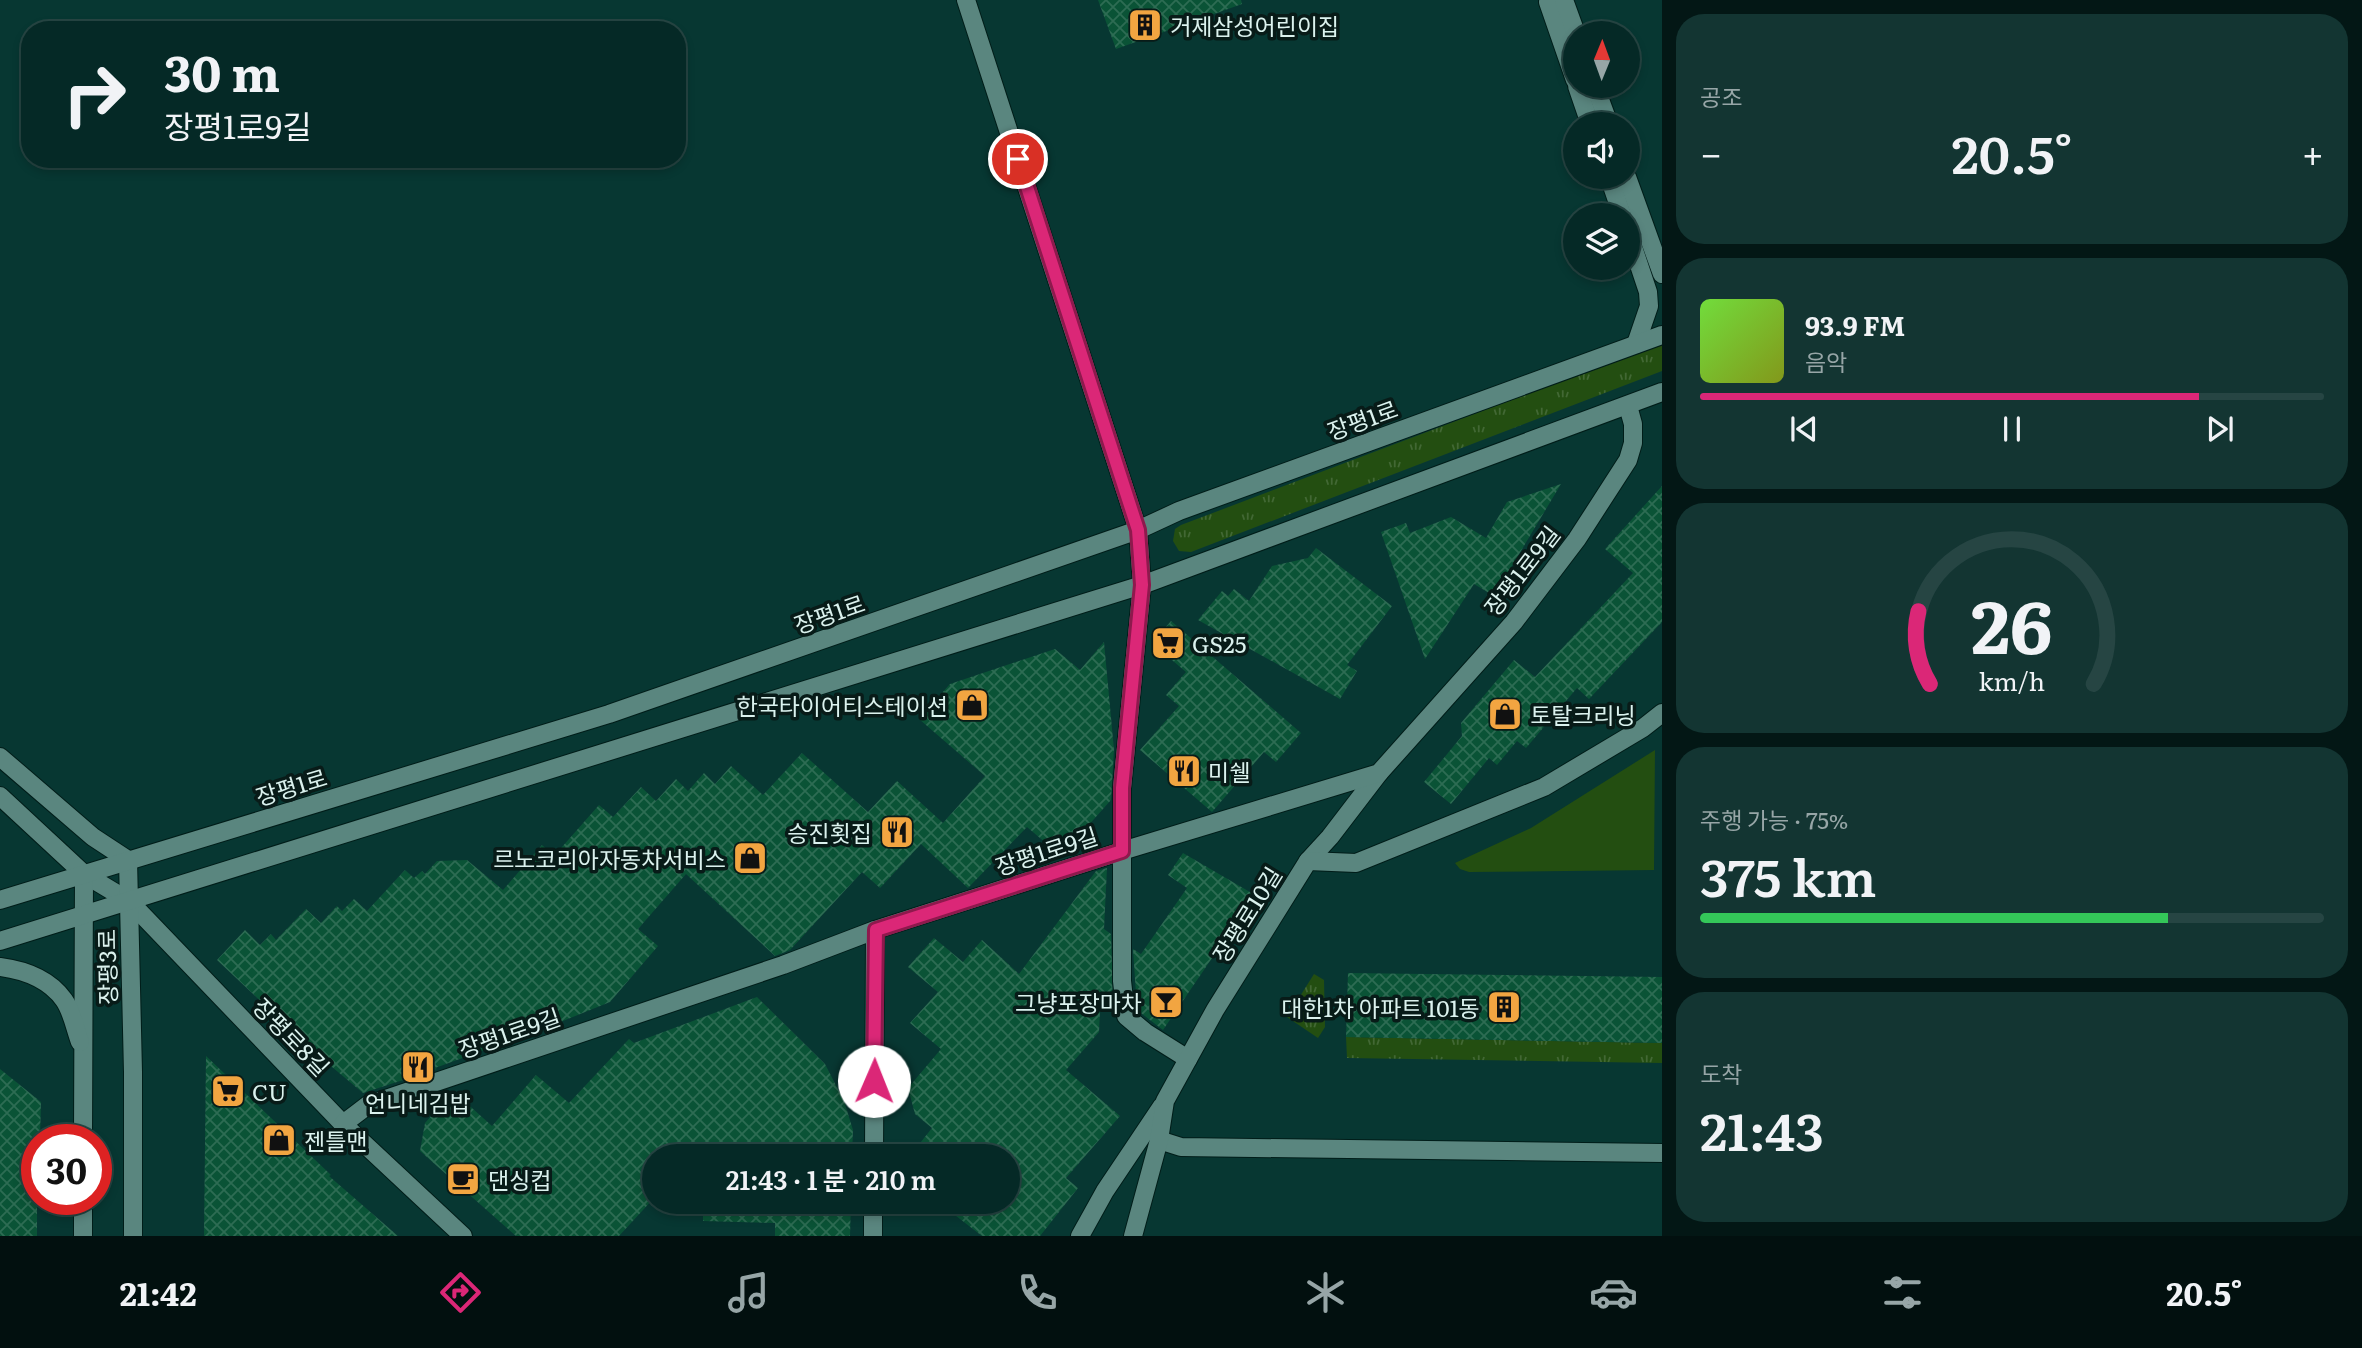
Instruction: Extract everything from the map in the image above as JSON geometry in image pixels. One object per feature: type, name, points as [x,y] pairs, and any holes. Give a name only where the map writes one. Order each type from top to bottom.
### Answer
[{"type":"street","points":[[966,0],[1138,530],[1142,585],[1122,788],[1122,981],[1126,1016],[1145,1032],[1188,1059]]},
{"type":"street","points":[[1556,1],[1568,21]]},
{"type":"street","points":[[1556,1],[1563,30]]},
{"type":"street","points":[[1631,189],[1662,274]]},
{"type":"street","points":[[1636,344],[1650,306],[1640,268]]},
{"type":"street","name":"장평1로","points":[[0,900],[610,714],[1138,530],[1179,512],[1662,335]]},
{"type":"street","points":[[0,942],[1142,585],[1662,392]]},
{"type":"street","name":"장평1로9길","points":[[343,1124],[368,1105],[783,965],[876,930],[1122,851],[1379,773],[1514,622],[1577,539],[1628,460],[1633,443],[1633,424],[1628,406]]},
{"type":"street","name":"장평로10길","points":[[1133,1236],[1159,1140],[1165,1101],[1215,1010],[1308,861],[1356,863],[1544,788],[1643,728],[1662,713]]},
{"type":"street","points":[[0,757],[93,836],[128,860]]},
{"type":"street","points":[[1308,861],[1379,773]]},
{"type":"street","points":[[0,796],[84,874]]},
{"type":"street","name":"장평3로","points":[[128,860],[133,1236]]},
{"type":"street","name":"장평3로","points":[[83,1124],[84,874]]},
{"type":"street","name":"장평로8길","points":[[84,874],[129,901],[343,1124],[463,1236]]},
{"type":"street","points":[[874,1144],[876,930]]},
{"type":"street","points":[[0,967],[26,972],[48,985],[64,1000],[84,1054]]},
{"type":"street","points":[[1080,1236],[1105,1191],[1165,1101]]},
{"type":"street","points":[[1159,1140],[1181,1147],[1662,1153]]},
{"type":"street","points":[[873,1214],[873,1236]]},
{"type":"street","points":[[83,1215],[83,1236]]},
{"type":"green space","points":[[1662,343],[1662,371],[1191,552],[1179,551],[1173,541],[1175,529],[1181,525]]},
{"type":"green space","points":[[1655,750],[1654,870],[1469,872],[1460,869],[1455,863],[1531,828]]},
{"type":"green space","points":[[1314,974],[1324,980],[1325,1027],[1318,1038],[1287,1017]]},
{"type":"green space","points":[[1346,1037],[1662,1043],[1662,1063],[1347,1058]]},
{"type":"building","name":"거제삼성어린이집","points":[[1098,0],[1241,0],[1242,4],[1116,49]]},
{"type":"building","points":[[1561,484],[1494,596],[1474,584],[1425,659],[1381,532],[1406,523],[1410,533],[1451,517],[1486,538],[1507,502]]},
{"type":"building","points":[[1662,486],[1662,622],[1589,699],[1577,688],[1526,748],[1517,741],[1497,765],[1489,758],[1451,804],[1424,782],[1462,736],[1461,723],[1514,660],[1535,677],[1633,573],[1605,549]]},
{"type":"building","points":[[1316,548],[1392,606],[1347,665],[1357,671],[1340,699],[1198,620],[1222,591],[1228,596],[1234,589],[1249,601],[1272,566],[1308,558]]},
{"type":"building","points":[[1171,621],[1301,733],[1276,762],[1264,752],[1212,812],[1140,750],[1179,706],[1166,695],[1186,672],[1152,643]]},
{"type":"building","points":[[1104,642],[1114,750],[1111,800],[1061,856],[1027,827],[968,888],[921,844],[880,888],[862,872],[790,950],[775,956],[686,874],[638,929],[658,946],[610,1002],[435,1068],[437,1069],[363,1093],[319,1056],[217,960],[245,930],[260,945],[271,934],[276,940],[306,909],[321,923],[337,906],[342,911],[354,899],[367,911],[405,870],[414,878],[422,871],[425,874],[437,861],[467,860],[503,890],[542,845],[554,856],[599,805],[613,817],[641,787],[656,801],[676,779],[688,791],[704,773],[715,784],[731,766],[763,795],[802,753],[868,812],[897,781],[943,823],[985,776],[919,719],[950,684],[1055,649],[1080,670]]},
{"type":"building","points":[[1183,853],[1255,895],[1163,1030],[1137,1010],[1133,949],[1141,954],[1187,888],[1168,875]]},
{"type":"building","points":[[1107,868],[1104,929],[1111,934],[1113,1000],[1101,992],[1099,1032],[1066,1070],[1120,1116],[1066,1178],[1078,1188],[1040,1236],[982,1236],[954,1214],[1020,1214],[1020,1144],[919,1144],[932,1128],[915,1114],[908,1088],[941,1049],[910,1023],[938,992],[908,967],[934,938],[963,962],[982,940],[1019,974],[1096,871]]},
{"type":"building","name":"대한1차 아파트 101동","points":[[1348,973],[1662,977],[1662,1043],[1346,1037]]},
{"type":"building","points":[[757,997],[825,1064],[844,1101],[853,1130],[852,1144],[642,1144],[642,1211],[619,1236],[516,1236],[420,1151],[425,1123],[453,1091],[492,1126],[536,1075],[569,1103],[629,1039],[634,1043]]},
{"type":"building","points":[[206,1056],[331,1175],[329,1176],[398,1236],[204,1236]]},
{"type":"building","points":[[0,1069],[41,1102],[40,1124],[21,1124],[21,1215],[37,1215],[37,1236],[0,1236]]},
{"type":"building","points":[[703,1214],[851,1214],[850,1236],[775,1236],[775,1223],[703,1221]]},
{"type":"place","name":"거제삼성어린이집","points":[[1145,25]]},
{"type":"place","name":"GS25","points":[[1168,643]]},
{"type":"place","name":"한국타이어티스테이션","points":[[972,705]]},
{"type":"place","name":"토탈크리닝","points":[[1505,714]]},
{"type":"place","name":"미쉘","points":[[1184,771]]},
{"type":"place","name":"승진횟집","points":[[897,832]]},
{"type":"place","name":"르노코리아자동차서비스","points":[[750,858]]},
{"type":"place","name":"그냥포장마차","points":[[1166,1002]]},
{"type":"place","name":"대한1차 아파트 101동","points":[[1504,1007]]},
{"type":"place","name":"언니네김밥","points":[[418,1067]]},
{"type":"place","name":"CU","points":[[228,1091]]},
{"type":"place","name":"젠틀맨","points":[[279,1140]]},
{"type":"place","name":"댄싱컵","points":[[463,1179]]},
{"type":"route","points":[[874,1081],[876,930],[1122,851],[1122,788],[1142,585],[1138,530],[1018,159]]}]
